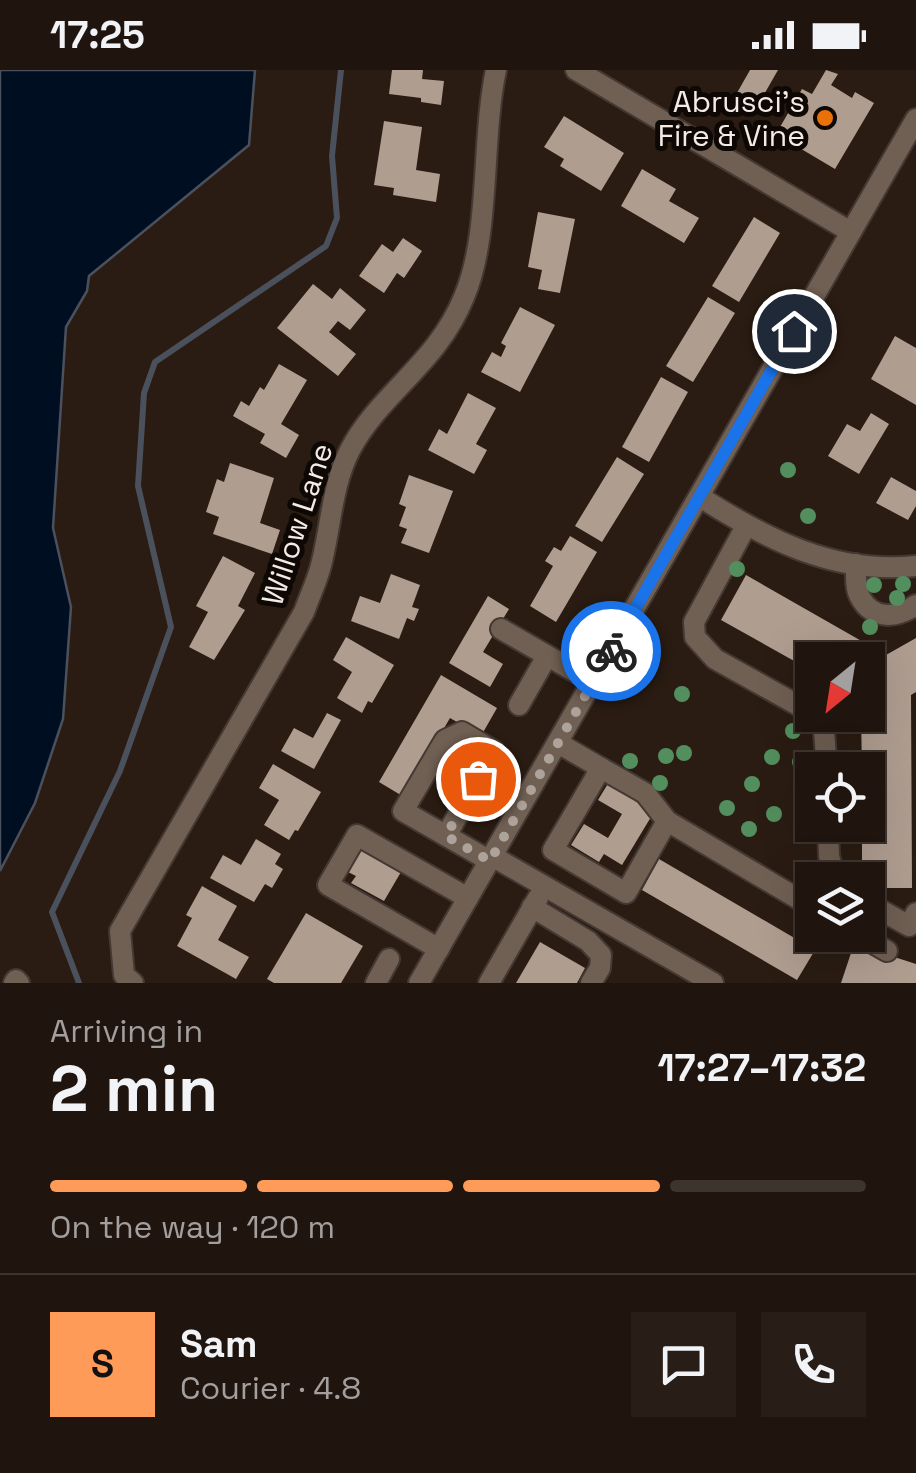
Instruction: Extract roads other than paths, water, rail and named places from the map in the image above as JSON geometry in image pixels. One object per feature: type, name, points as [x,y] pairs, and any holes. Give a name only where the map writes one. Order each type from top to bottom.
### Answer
[{"type":"street","name":"Willow Lane","points":[[134,983],[124,975],[120,931],[304,612],[320,568],[335,494],[349,451],[368,424],[429,358],[465,297],[476,260],[496,70]]},
{"type":"street","points":[[576,70],[851,232]]},
{"type":"street","points":[[419,983],[851,232],[908,150],[916,119]]},
{"type":"street","points":[[700,497],[746,526],[810,555],[892,569],[916,566]]},
{"type":"street","points":[[746,526],[694,622],[695,638],[715,659],[795,703]]},
{"type":"street","points":[[856,564],[858,594],[867,606],[884,616],[902,615],[916,605]]},
{"type":"street","points":[[501,629],[592,682]]},
{"type":"street","points":[[519,705],[547,656]]},
{"type":"street","points":[[446,836],[494,751],[462,732],[445,740],[403,811],[446,836],[540,884],[713,983]]},
{"type":"street","points":[[558,743],[645,792],[667,821],[795,897]]},
{"type":"street","points":[[489,983],[532,908],[553,850],[600,768]]},
{"type":"street","points":[[553,850],[626,894],[667,821]]},
{"type":"street","points":[[439,949],[328,885],[357,834],[468,898]]},
{"type":"street","points":[[600,918],[618,889]]},
{"type":"street","points":[[532,908],[588,941],[600,956],[600,968],[591,983]]},
{"type":"street","points":[[885,910],[914,922]]},
{"type":"street","points":[[382,971],[401,983]]},
{"type":"water","points":[[0,70],[255,70],[249,145],[89,276],[87,291],[66,327],[53,528],[71,607],[63,719],[35,803],[0,871]]},
{"type":"waterway","points":[[79,983],[52,912],[120,771],[171,627],[138,486],[144,393],[155,362],[326,246],[337,218],[332,156],[341,70]]},
{"type":"place","name":"Abrusci's Fire & Vine","points":[[825,118]]}]
